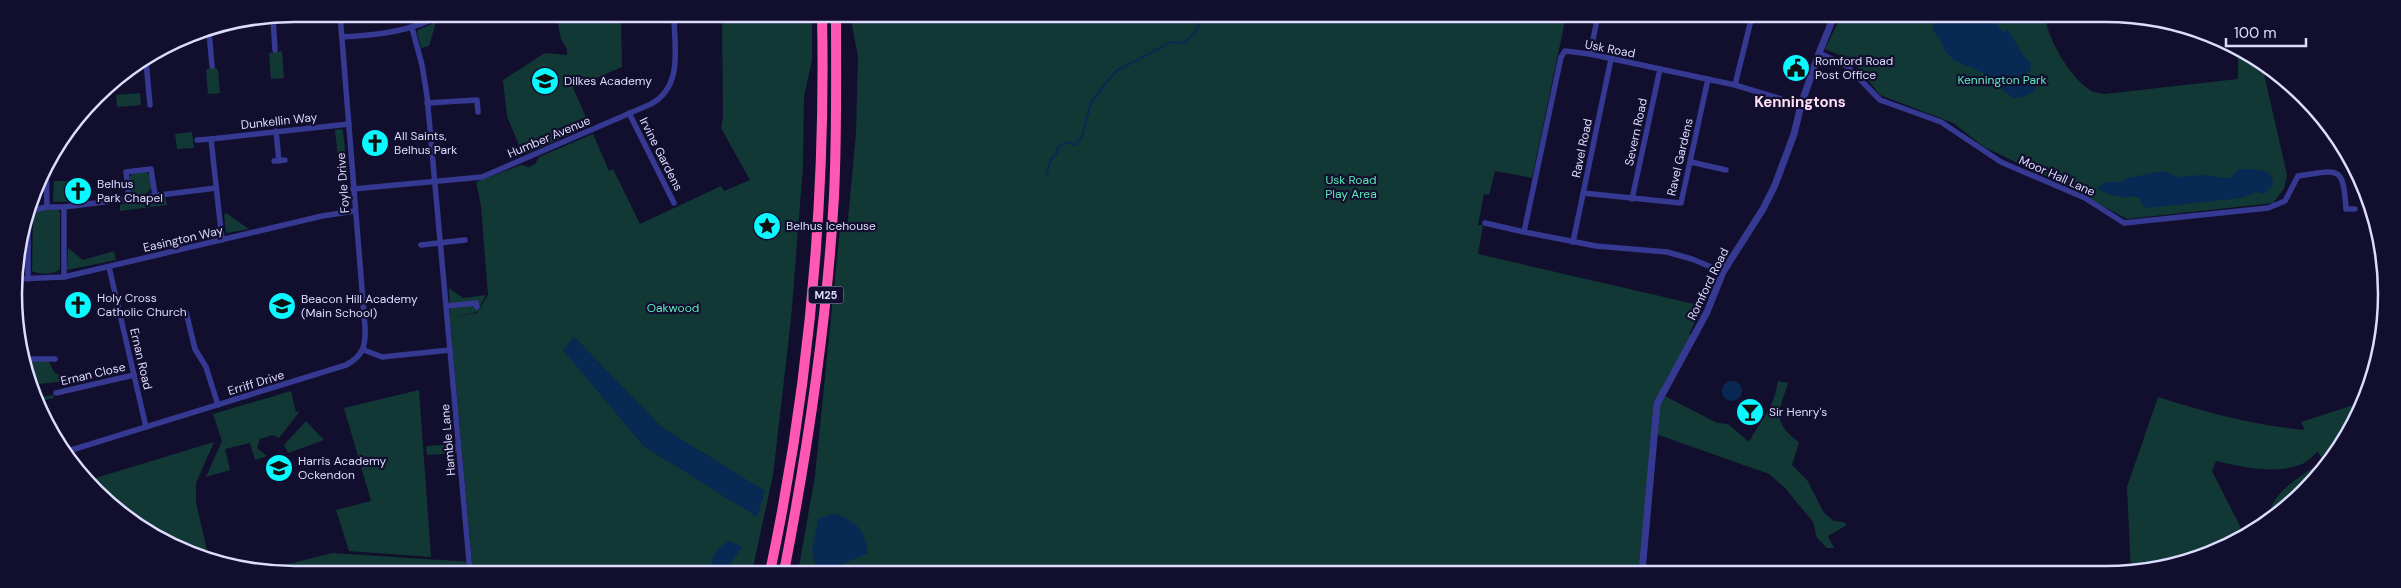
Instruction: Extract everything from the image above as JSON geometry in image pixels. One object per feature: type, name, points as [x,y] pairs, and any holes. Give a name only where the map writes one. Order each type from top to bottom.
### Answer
[{"type":"highway","name":"M25","points":[[771,566],[794,440],[815,265],[822,152],[822,22]]},
{"type":"highway","name":"M25","points":[[785,566],[806,446],[828,268],[835,161],[836,22]]},
{"type":"street","name":"Foyle Drive","points":[[341,22],[365,335],[364,350]]},
{"type":"street","points":[[342,37],[387,33],[412,28],[425,22]]},
{"type":"street","name":"Humber Avenue","points":[[353,189],[482,177],[658,100],[671,86],[674,76],[674,22]]},
{"type":"street","points":[[1590,54],[1597,22]]},
{"type":"street","points":[[1734,85],[1750,22]]},
{"type":"street","name":"Romford Road","points":[[1643,566],[1657,404],[1707,312],[1723,272],[1768,199],[1792,141],[1801,105],[1832,22]]},
{"type":"street","points":[[273,23],[275,50]]},
{"type":"street","name":"Hamble Lane","points":[[412,28],[422,65],[428,103],[469,566]]},
{"type":"street","points":[[209,36],[212,66]]},
{"type":"street","name":"Usk Road","points":[[1524,232],[1561,57],[1565,51],[1590,54],[1708,79],[1801,105]]},
{"type":"street","name":"Moor Hall Lane","points":[[1819,53],[1847,66],[1880,100],[1941,122],[2001,162],[2085,198],[2124,223],[2268,208],[2284,201],[2298,176],[2327,171],[2336,172],[2343,180],[2346,210],[2355,209]]},
{"type":"street","name":"Ravel Road","points":[[1572,242],[1611,59]]},
{"type":"street","points":[[146,66],[150,105]]},
{"type":"street","name":"Severn Road","points":[[1632,199],[1660,69]]},
{"type":"street","name":"Ravel Gardens","points":[[1583,193],[1680,203],[1691,162],[1708,79]]},
{"type":"street","points":[[428,103],[477,100],[478,112]]},
{"type":"street","name":"Irvine Gardens","points":[[629,114],[674,203]]},
{"type":"street","name":"Dunkellin Way","points":[[197,140],[349,124]]},
{"type":"street","points":[[276,131],[279,161]]},
{"type":"street","points":[[211,139],[222,240]]},
{"type":"street","points":[[1691,162],[1726,170]]},
{"type":"street","points":[[129,199],[126,172],[151,169],[155,195]]},
{"type":"street","points":[[44,188],[47,207]]},
{"type":"street","points":[[36,209],[216,188]]},
{"type":"street","points":[[64,207],[64,277]]},
{"type":"street","name":"Easington Way","points":[[23,279],[64,277],[322,216],[355,211]]},
{"type":"street","points":[[1486,224],[1572,242],[1673,254],[1692,259],[1723,272]]},
{"type":"street","points":[[421,245],[466,241]]},
{"type":"street","points":[[26,250],[28,279]]},
{"type":"street","name":"Ernan Road","points":[[109,267],[146,427]]},
{"type":"street","points":[[446,306],[476,302]]},
{"type":"street","points":[[186,312],[195,349],[206,367],[218,405]]},
{"type":"street","points":[[364,350],[382,357],[450,350]]},
{"type":"street","name":"Erriff Drive","points":[[72,450],[346,365],[355,360],[364,350]]},
{"type":"street","points":[[31,359],[56,359]]},
{"type":"street","name":"Ernan Close","points":[[56,393],[134,375]]},
{"type":"green space","points":[[436,22],[429,46],[421,48],[418,30]]},
{"type":"green space","points":[[558,22],[621,22],[622,67],[573,88],[590,126],[523,155],[507,116],[503,80],[545,53],[567,55],[567,49],[561,39]]},
{"type":"green space","name":"Oakwood","points":[[722,22],[812,22],[812,60],[804,96],[803,167],[791,319],[773,475],[753,566],[283,565],[332,553],[472,562],[450,319],[449,288],[463,298],[486,295],[477,312],[456,317],[477,313],[488,295],[481,206],[476,182],[521,165],[529,167],[535,164],[539,157],[593,134],[609,171],[613,169],[640,224],[721,186],[724,191],[750,180],[721,128],[723,117]],"holes":[[[574,337],[661,427],[764,491],[757,516],[644,446],[564,350]]]},
{"type":"green space","name":"Usk Road Play Area","points":[[851,22],[1565,22],[1532,178],[1495,171],[1489,195],[1484,194],[1478,225],[1483,225],[1478,254],[1703,306],[1689,334],[1694,337],[1661,394],[1717,423],[1728,424],[1749,442],[1770,407],[1778,381],[1788,383],[1780,409],[1780,416],[1784,428],[1799,442],[1792,465],[1807,480],[1824,513],[1834,521],[1844,522],[1847,525],[1828,536],[1834,548],[1827,548],[1817,538],[1813,522],[1785,488],[1769,474],[1653,433],[1642,566],[799,566],[815,476],[840,229],[847,230],[856,133],[858,57]]},
{"type":"green space","name":"Kennington Park","points":[[1838,22],[2046,22],[2055,47],[2075,76],[2090,90],[2105,94],[2238,79],[2238,56],[2264,72],[2287,175],[2284,189],[2273,203],[2127,219],[2068,187],[1984,147],[1953,123],[1880,95],[1852,60],[1825,49]]},
{"type":"green space","points":[[282,51],[284,78],[271,79],[269,53]]},
{"type":"green space","points":[[214,66],[218,70],[220,93],[208,94],[206,70]]},
{"type":"green space","points":[[140,93],[141,105],[117,107],[116,95]]},
{"type":"green space","points":[[341,129],[343,131],[348,178],[340,179],[335,130]]},
{"type":"green space","points":[[192,132],[194,148],[177,149],[175,134]]},
{"type":"green space","points":[[140,171],[148,175],[152,183],[148,191],[140,195],[132,191],[128,183],[132,175]]},
{"type":"green space","points":[[54,181],[77,181],[78,183],[72,184],[72,197],[83,199],[84,201],[53,202]]},
{"type":"green space","points":[[166,198],[167,205],[120,211],[120,204]]},
{"type":"green space","points":[[38,209],[58,209],[60,213],[60,269],[57,271],[43,274],[32,271],[33,221]]},
{"type":"green space","points":[[226,213],[249,229],[226,233],[224,215]]},
{"type":"green space","points":[[68,248],[83,260],[114,251],[116,260],[67,270]]},
{"type":"green space","points":[[31,360],[48,360],[54,372],[65,378],[66,381],[39,384],[41,392]]},
{"type":"green space","points":[[419,390],[431,557],[349,551],[336,510],[371,501],[344,408]]},
{"type":"green space","points":[[291,391],[296,412],[300,411],[279,438],[273,435],[260,439],[257,448],[267,456],[255,460],[250,443],[225,449],[230,470],[206,477],[222,441],[213,414]]},
{"type":"green space","points":[[53,395],[54,398],[44,400],[43,397]]},
{"type":"green space","points":[[2158,397],[2231,418],[2305,430],[2301,422],[2355,405],[2333,445],[2322,459],[2318,452],[2304,463],[2281,469],[2259,469],[2216,461],[2212,471],[2242,530],[2211,545],[2177,556],[2131,564],[2127,487]]},
{"type":"green space","points":[[306,421],[324,440],[288,453],[284,445]]},
{"type":"green space","points":[[214,442],[196,483],[196,502],[207,551],[174,538],[143,520],[115,498],[95,478]]},
{"type":"green space","points":[[456,444],[458,453],[427,455],[426,446]]},
{"type":"green space","points":[[2317,465],[2299,486],[2270,511],[2281,492]]},
{"type":"water","points":[[1933,22],[1996,22],[2004,32],[2008,30],[2021,52],[2031,63],[2030,71],[2024,74],[2024,77],[2033,75],[2037,79],[2035,91],[2020,98],[2013,98],[1983,73],[1954,60],[1944,50],[1940,39],[1933,30]]},
{"type":"water","points":[[2239,169],[2267,172],[2270,175],[2273,186],[2263,194],[2256,192],[2241,198],[2148,208],[2143,206],[2140,198],[2114,196],[2097,188],[2104,182],[2121,182],[2127,178],[2164,171],[2177,177],[2204,175],[2230,178]]},
{"type":"water","points":[[574,337],[661,427],[765,491],[757,517],[644,446],[563,350]]},
{"type":"water","points":[[1732,381],[1739,384],[1742,391],[1739,398],[1732,401],[1725,398],[1722,391],[1725,384]]},
{"type":"water","points":[[835,513],[849,520],[858,527],[864,537],[868,553],[838,566],[816,566],[812,551],[818,519]]},
{"type":"water","points":[[730,541],[742,547],[730,566],[712,566],[715,553],[725,543]]},
{"type":"waterway","points":[[1046,177],[1051,159],[1057,153],[1058,147],[1066,142],[1076,145],[1083,134],[1091,102],[1116,71],[1171,42],[1185,43],[1198,28],[1200,22]]},
{"type":"place","name":"Romford Road Post Office","points":[[1796,68]]},
{"type":"place","name":"Dilkes Academy","points":[[545,81]]},
{"type":"place","name":"All Saints, Belhus Park","points":[[375,143]]},
{"type":"place","name":"Belhus Park Chapel","points":[[78,191]]},
{"type":"place","name":"Belhus Icehouse","points":[[767,226]]},
{"type":"place","name":"Holy Cross Catholic Church","points":[[78,305]]},
{"type":"place","name":"Beacon Hill Academy (Main School)","points":[[282,306]]},
{"type":"place","name":"Sir Henry's","points":[[1750,412]]},
{"type":"place","name":"Harris Academy Ockendon","points":[[279,468]]},
{"type":"district","name":"Kenningtons","points":[[1800,102]]}]
